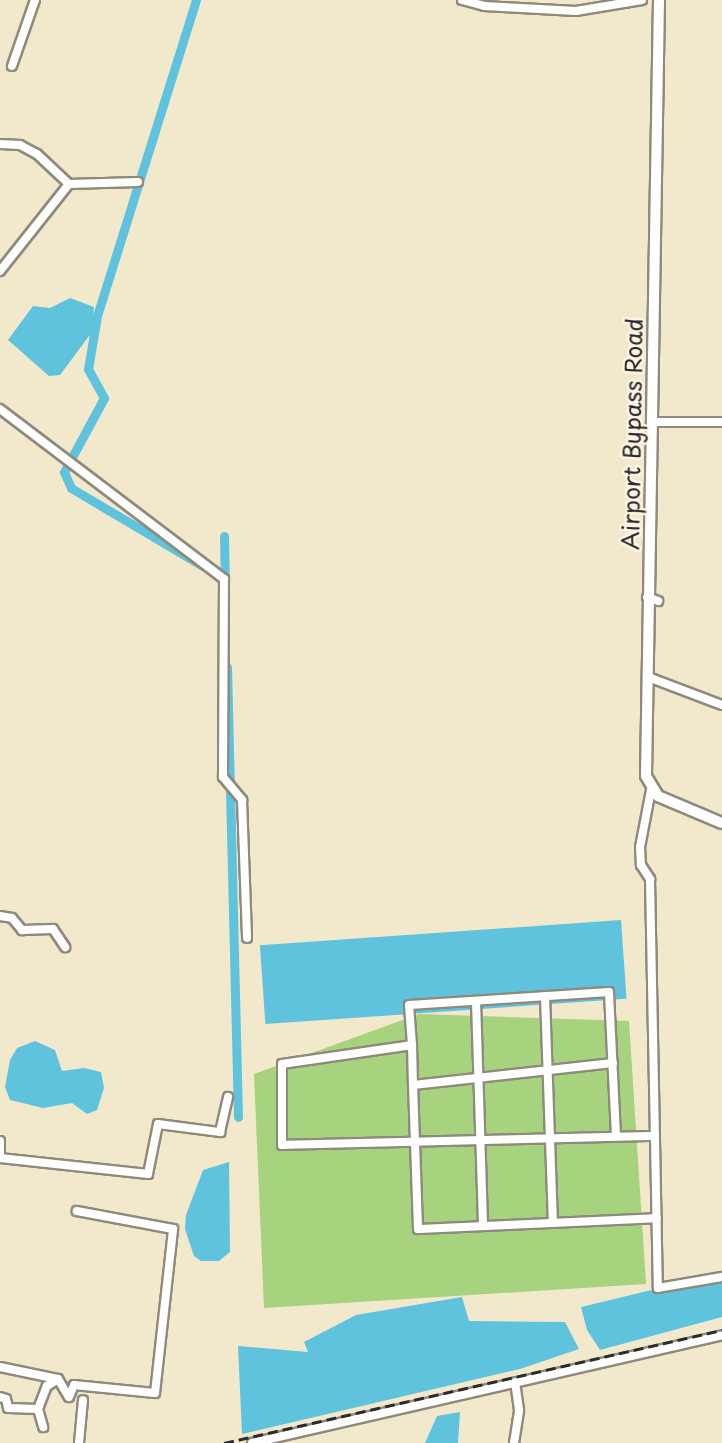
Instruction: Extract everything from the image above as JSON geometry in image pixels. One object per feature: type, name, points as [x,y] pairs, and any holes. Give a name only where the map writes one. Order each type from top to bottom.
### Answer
[{"type":"street","points":[[12,66],[34,0]]},
{"type":"street","points":[[462,0],[484,6],[576,11],[642,0]]},
{"type":"street","name":"Airport Bypass Road","points":[[651,790],[646,776],[647,597],[653,422],[659,0]]},
{"type":"street","points":[[0,144],[20,145],[37,154],[69,184],[138,181]]},
{"type":"street","points":[[0,271],[69,184]]},
{"type":"street","points":[[0,409],[224,579],[223,777],[242,800],[247,938]]},
{"type":"street","points":[[653,422],[722,422]]},
{"type":"street","points":[[647,597],[658,601]]},
{"type":"street","points":[[648,677],[722,705]]},
{"type":"street","points":[[722,823],[670,803],[651,790],[640,847],[641,865],[650,879],[657,1288],[722,1277]]},
{"type":"street","points":[[0,916],[12,918],[22,930],[53,929],[65,947]]},
{"type":"street","points":[[617,1136],[608,992],[409,1005],[418,1229],[657,1218]]},
{"type":"street","points":[[545,996],[553,1223]]},
{"type":"street","points":[[477,1000],[483,1226]]},
{"type":"street","points":[[412,1045],[282,1064],[282,1145],[655,1136]]},
{"type":"street","points":[[413,1085],[480,1080],[612,1063]]},
{"type":"street","points":[[0,1141],[0,1156],[148,1174],[158,1124],[220,1132],[228,1097]]},
{"type":"street","points":[[0,1367],[58,1379],[69,1397],[74,1385],[155,1393],[173,1229],[77,1211]]},
{"type":"street","points":[[252,1443],[722,1335]]},
{"type":"street","points":[[43,1427],[38,1409],[47,1386],[58,1379]]},
{"type":"street","points":[[514,1443],[519,1410],[515,1382]]},
{"type":"street","points":[[0,1397],[6,1399],[8,1408],[38,1409]]},
{"type":"street","points":[[79,1443],[83,1400]]},
{"type":"green space","points":[[419,1014],[629,1021],[646,1284],[264,1308],[254,1074]]},
{"type":"water","points":[[70,298],[94,307],[92,332],[60,375],[49,376],[8,340],[33,306],[50,308]]},
{"type":"water","points":[[621,920],[627,999],[265,1024],[260,945]]},
{"type":"water","points":[[35,1041],[55,1050],[62,1071],[84,1068],[101,1072],[104,1088],[97,1110],[87,1114],[72,1103],[43,1108],[10,1100],[5,1087],[10,1060],[17,1048]]},
{"type":"water","points":[[229,1162],[230,1252],[219,1261],[201,1261],[194,1256],[185,1229],[186,1215],[203,1170]]},
{"type":"water","points":[[722,1273],[722,1317],[600,1350],[587,1330],[581,1307]]},
{"type":"water","points":[[462,1297],[469,1321],[565,1322],[579,1349],[520,1369],[242,1434],[238,1346],[308,1352],[304,1342],[356,1315]]},
{"type":"water","points":[[460,1412],[458,1443],[425,1443],[437,1416]]},
{"type":"waterway","points":[[196,0],[97,316],[88,369],[104,398],[64,472],[71,488],[203,566]]},
{"type":"waterway","points":[[224,536],[225,586]]},
{"type":"waterway","points":[[227,667],[238,1117]]},
{"type":"railway","points":[[224,1443],[722,1330]]}]
